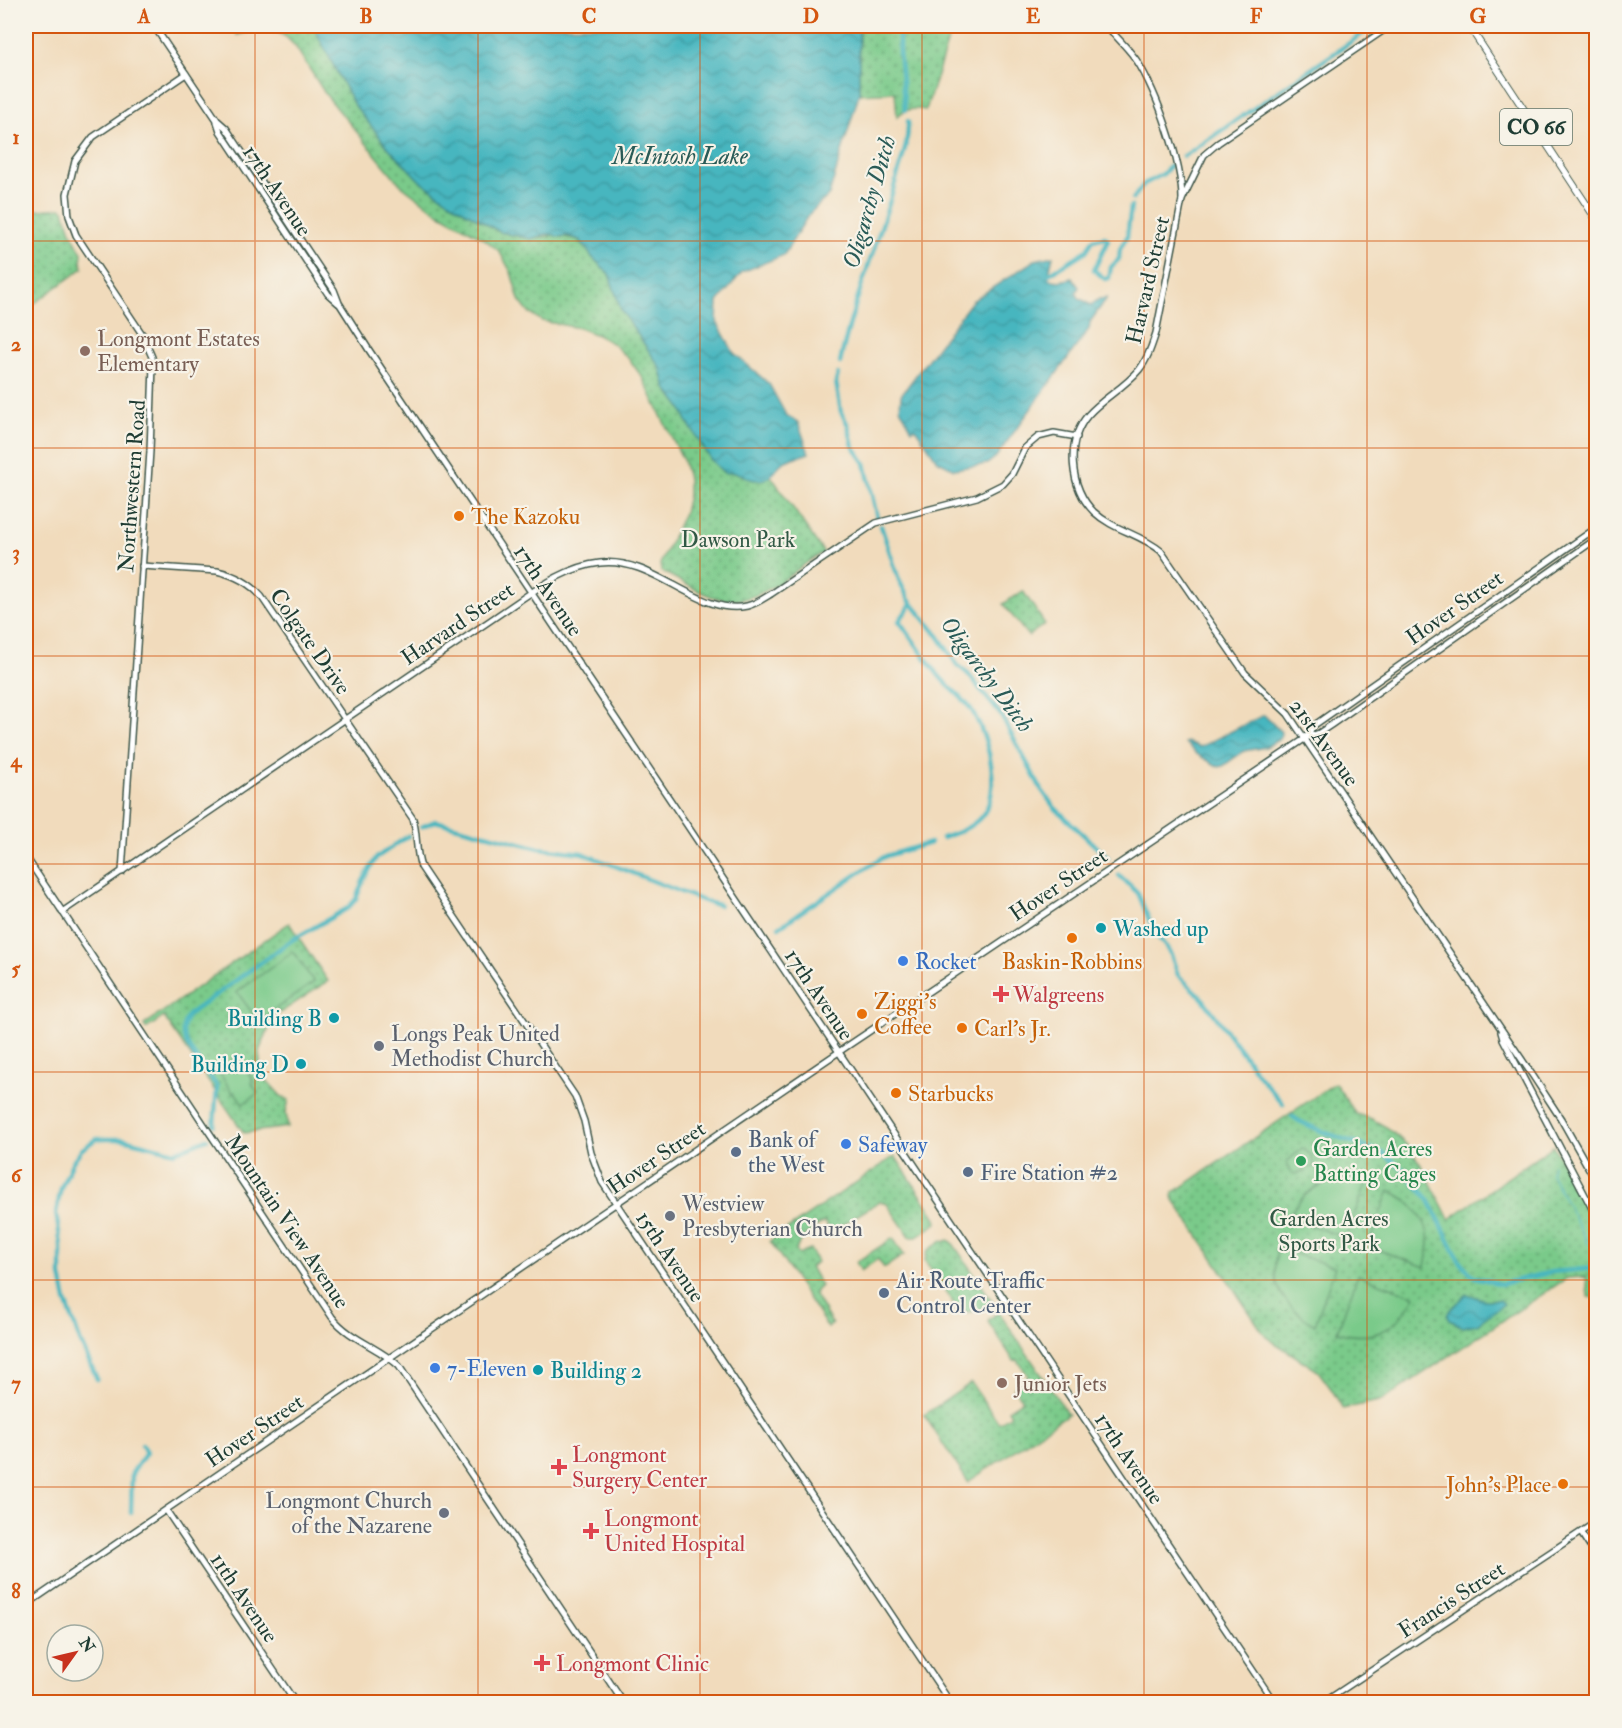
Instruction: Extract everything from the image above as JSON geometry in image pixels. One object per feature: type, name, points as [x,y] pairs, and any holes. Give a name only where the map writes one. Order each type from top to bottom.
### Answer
[{"type":"main road","name":"CO 66","points":[[1469,26],[1596,219]]},
{"type":"street","name":"17th Avenue","points":[[154,26],[217,120],[226,128],[531,593],[1274,1702]]},
{"type":"street","points":[[1106,26],[1125,44],[1145,75],[1178,163],[1182,200]]},
{"type":"street","name":"Harvard Street","points":[[63,912],[531,593],[569,570],[599,563],[627,564],[652,573],[714,604],[747,606],[764,598],[876,523],[968,500],[1003,484],[1012,474],[1022,452],[1038,437],[1054,433],[1077,437],[1086,418],[1129,381],[1140,369],[1151,348],[1161,312],[1182,200],[1204,155],[1218,143],[1390,26]]},
{"type":"street","name":"Northwestern Road","points":[[122,872],[154,378],[152,357],[142,334],[76,235],[69,216],[67,194],[75,161],[93,137],[186,74]]},
{"type":"street","name":"21st Avenue","points":[[1077,437],[1073,457],[1074,469],[1080,493],[1086,503],[1105,520],[1143,538],[1161,551],[1245,673],[1281,706],[1306,738],[1501,1032],[1596,1215]]},
{"type":"street","name":"Hover Street","points":[[1306,738],[1313,726],[1596,528]]},
{"type":"street","name":"Hover Street","points":[[26,1605],[839,1052],[1306,738],[1325,729],[1596,539]]},
{"type":"street","name":"Colgate Drive","points":[[142,566],[217,571],[249,584],[261,596],[346,720]]},
{"type":"street","name":"15th Avenue","points":[[346,720],[413,819],[418,858],[429,880],[575,1096],[584,1121],[591,1153],[602,1182],[950,1702]]},
{"type":"street","name":"Mountain View Avenue","points":[[26,857],[332,1317],[350,1335],[399,1366],[623,1702]]},
{"type":"street","name":"21st Avenue","points":[[1501,1032],[1506,1035],[1561,1119],[1596,1181]]},
{"type":"street","name":"11th Avenue","points":[[166,1510],[295,1702]]},
{"type":"street","name":"Francis Street","points":[[1324,1702],[1596,1522]]},
{"type":"street","points":[[1581,1533],[1596,1556]]},
{"type":"green space","name":"Dawson Park","points":[[247,26],[313,26],[353,103],[386,145],[419,180],[456,206],[500,232],[531,239],[554,235],[580,240],[592,257],[609,274],[621,310],[660,367],[666,388],[681,408],[711,460],[724,473],[737,473],[759,478],[771,476],[824,553],[766,591],[750,598],[736,600],[709,595],[661,571],[660,564],[684,513],[688,495],[688,479],[683,460],[642,377],[629,359],[612,343],[597,335],[579,328],[542,321],[528,312],[519,300],[511,272],[499,251],[483,238],[437,212],[400,184],[326,95],[295,46],[286,37],[277,32],[259,29],[237,35],[237,32]]},
{"type":"green space","points":[[859,26],[924,26],[949,37],[926,110],[910,109],[897,117],[895,92],[859,94]]},
{"type":"green space","points":[[62,208],[82,253],[83,268],[31,306],[26,313],[26,211]]},
{"type":"green space","points":[[1023,591],[1045,624],[1028,636],[1003,604]]},
{"type":"green space","points":[[289,923],[328,981],[274,1017],[259,1051],[261,1074],[281,1096],[289,1100],[286,1112],[288,1127],[244,1133],[164,1017],[146,1029],[144,1025]]},
{"type":"green space","points":[[293,952],[314,982],[258,1021],[237,992]]},
{"type":"green space","points":[[240,1061],[253,1080],[251,1082],[258,1093],[243,1104],[220,1074]]},
{"type":"green space","name":"Garden Acres Sports Park","points":[[1335,1083],[1356,1114],[1372,1119],[1388,1128],[1408,1146],[1423,1168],[1449,1219],[1553,1146],[1596,1225],[1596,1298],[1588,1297],[1586,1277],[1567,1278],[1383,1400],[1343,1409],[1318,1371],[1266,1337],[1172,1197],[1173,1193]]},
{"type":"green space","name":"Garden Acres Batting Cages","points":[[1302,1148],[1311,1155],[1314,1166],[1294,1174],[1289,1170],[1287,1162]]},
{"type":"green space","points":[[895,1156],[936,1218],[937,1223],[917,1237],[910,1237],[887,1204],[880,1201],[831,1232],[824,1222],[807,1234],[796,1251],[798,1254],[810,1249],[817,1262],[810,1267],[821,1286],[815,1295],[832,1324],[828,1328],[770,1241]]},
{"type":"green space","points":[[1351,1178],[1367,1182],[1345,1238],[1289,1217],[1300,1200],[1314,1188],[1331,1181]]},
{"type":"green space","points":[[1389,1190],[1410,1204],[1425,1225],[1429,1248],[1425,1267],[1368,1246]]},
{"type":"green space","points":[[893,1238],[904,1255],[884,1268],[878,1259],[861,1271],[856,1262]]},
{"type":"green space","points":[[942,1241],[952,1242],[993,1302],[982,1310],[960,1313],[925,1261],[927,1251]]},
{"type":"green space","points":[[1278,1248],[1335,1267],[1315,1325],[1295,1310],[1281,1293],[1275,1273]]},
{"type":"green space","points":[[1358,1275],[1415,1296],[1392,1325],[1374,1334],[1363,1336],[1337,1332]]},
{"type":"green space","points":[[999,1312],[1068,1414],[968,1482],[924,1415],[971,1383],[999,1423],[1011,1415],[1008,1410],[1023,1400],[1014,1388],[1028,1376],[1018,1360],[1014,1361],[988,1322]]},
{"type":"water","name":"McIntosh Lake","points":[[313,26],[859,26],[859,94],[829,195],[809,214],[784,255],[742,272],[718,302],[717,322],[734,353],[769,384],[786,415],[798,422],[809,453],[782,463],[766,479],[755,480],[736,473],[724,473],[711,460],[681,408],[666,388],[660,367],[621,310],[609,274],[592,257],[580,240],[547,234],[531,239],[500,232],[456,206],[419,180],[386,145],[353,103]]},
{"type":"water","points":[[1053,256],[1048,277],[1060,281],[1072,278],[1079,287],[1076,292],[1079,298],[1091,305],[1099,299],[1107,298],[1090,322],[1089,329],[996,457],[987,464],[954,469],[937,460],[915,428],[912,430],[900,408],[901,395],[972,301],[1035,260]]},
{"type":"water","points":[[1264,715],[1281,732],[1280,739],[1266,747],[1244,751],[1223,766],[1219,767],[1198,755],[1185,743],[1200,747]]},
{"type":"water","points":[[1467,1294],[1486,1300],[1500,1300],[1504,1304],[1477,1324],[1463,1327],[1449,1320],[1447,1316],[1449,1311]]},
{"type":"waterway","name":"Oligarchy Ditch","points":[[899,26],[899,52],[905,110]]},
{"type":"waterway","points":[[1184,156],[1374,26]]},
{"type":"waterway","name":"Oligarchy Ditch","points":[[840,363],[852,317],[902,160],[908,121]]},
{"type":"waterway","points":[[1133,199],[1144,184],[1163,174],[1170,166]]},
{"type":"waterway","points":[[1049,274],[1086,251],[1093,240],[1105,237],[1108,240],[1094,270],[1105,279],[1109,278],[1111,267],[1119,259],[1120,249],[1127,237],[1131,206]]},
{"type":"waterway","name":"Oligarchy Ditch","points":[[838,374],[836,382],[841,412],[848,425],[853,446],[865,463],[877,518]]},
{"type":"waterway","name":"Oligarchy Ditch","points":[[881,526],[899,580],[909,600],[939,637],[957,665],[967,673],[1001,715],[1041,789],[1054,807],[1108,858]]},
{"type":"waterway","points":[[912,603],[899,621],[940,677],[971,709],[980,725],[992,767],[991,796],[987,808],[971,826],[942,838]]},
{"type":"waterway","points":[[421,827],[435,821],[539,848],[582,853],[706,902],[719,905]]},
{"type":"waterway","points":[[214,1125],[217,1086],[185,1039],[183,1028],[188,1015],[292,940],[348,908],[356,899],[376,858],[408,836]]},
{"type":"waterway","points":[[779,927],[875,862],[886,856],[930,843]]},
{"type":"waterway","name":"Oligarchy Ditch","points":[[1119,875],[1138,893],[1154,932],[1170,952],[1178,975],[1203,999],[1260,1077],[1283,1104]]},
{"type":"waterway","name":"Oligarchy Ditch","points":[[1292,1116],[1321,1131],[1383,1153],[1403,1169],[1429,1200],[1459,1260],[1475,1277],[1501,1284],[1552,1272],[1596,1268]]},
{"type":"waterway","points":[[97,1379],[66,1301],[61,1276],[61,1245],[56,1213],[61,1188],[72,1163],[81,1150],[96,1139],[123,1139],[175,1152],[207,1139]]},
{"type":"waterway","name":"Oligarchy Ditch","points":[[1553,1165],[1551,1174],[1588,1244]]},
{"type":"waterway","points":[[131,1513],[132,1473],[146,1453],[142,1445]]},
{"type":"place","name":"Longmont Estates Elementary","points":[[85,351]]},
{"type":"place","name":"The Kazoku","points":[[459,516]]},
{"type":"place","name":"Washed up","points":[[1101,928]]},
{"type":"place","name":"Baskin-Robbins","points":[[1072,938]]},
{"type":"place","name":"Rocket","points":[[903,961]]},
{"type":"place","name":"Walgreens","points":[[1001,994]]},
{"type":"place","name":"Ziggi's Coffee","points":[[862,1014]]},
{"type":"place","name":"Building B","points":[[334,1018]]},
{"type":"place","name":"Carl's Jr.","points":[[962,1028]]},
{"type":"place","name":"Longs Peak United Methodist Church","points":[[379,1046]]},
{"type":"place","name":"Building D","points":[[301,1064]]},
{"type":"place","name":"Starbucks","points":[[896,1093]]},
{"type":"place","name":"Safeway","points":[[846,1144]]},
{"type":"place","name":"Bank of the West","points":[[736,1152]]},
{"type":"place","name":"Garden Acres Batting Cages","points":[[1301,1161]]},
{"type":"place","name":"Fire Station #2","points":[[968,1172]]},
{"type":"place","name":"Westview Presbyterian Church","points":[[670,1216]]},
{"type":"place","name":"Air Route Traffic Control Center","points":[[884,1293]]},
{"type":"place","name":"7-Eleven","points":[[435,1368]]},
{"type":"place","name":"Building 2","points":[[538,1370]]},
{"type":"place","name":"Junior Jets","points":[[1002,1383]]},
{"type":"place","name":"Longmont Surgery Center","points":[[559,1467]]},
{"type":"place","name":"John's Place","points":[[1563,1484]]},
{"type":"place","name":"Longmont Church of the Nazarene","points":[[444,1513]]},
{"type":"place","name":"Longmont United Hospital","points":[[591,1531]]},
{"type":"place","name":"Longmont Clinic","points":[[542,1663]]}]
